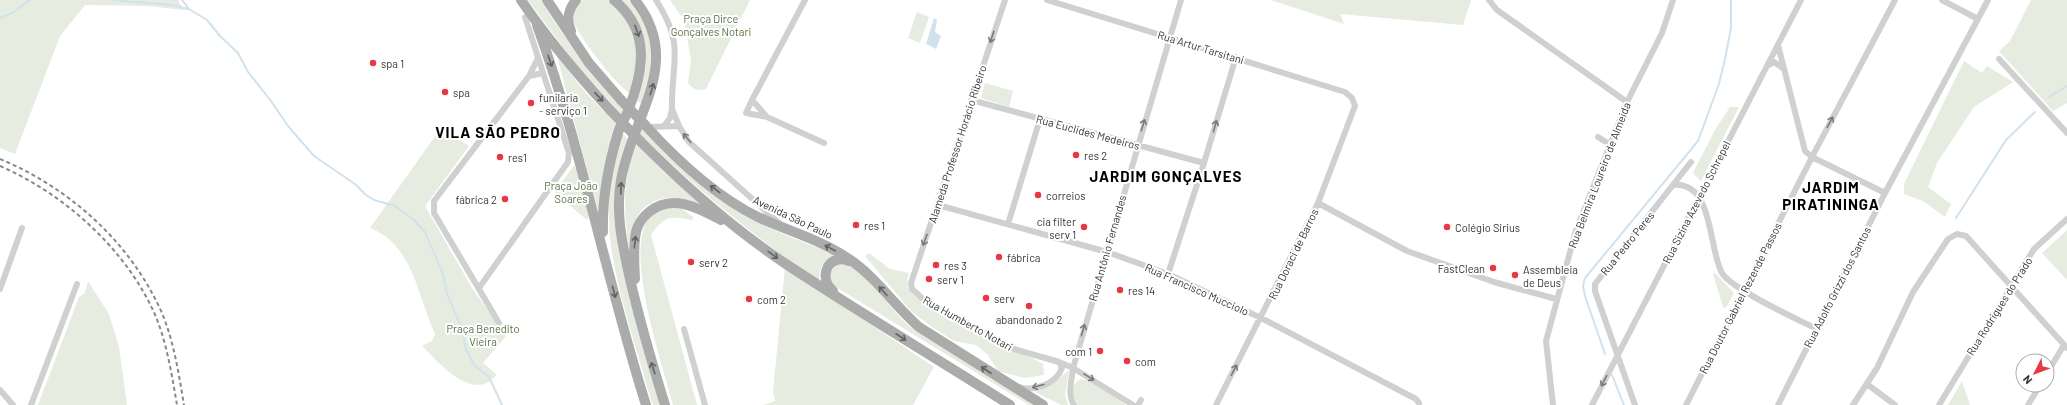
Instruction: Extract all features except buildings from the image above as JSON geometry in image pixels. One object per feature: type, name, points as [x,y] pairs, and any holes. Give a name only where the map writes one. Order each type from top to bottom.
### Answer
[{"type":"main road","points":[[521,0],[532,20],[564,102],[646,405]]},
{"type":"main road","name":"Avenida São Paulo","points":[[548,0],[582,53],[600,77],[644,126],[715,189],[757,216],[828,246],[863,269],[903,313],[919,327],[1000,380],[1043,405]]},
{"type":"main road","points":[[576,0],[570,10],[568,20],[582,53]]},
{"type":"main road","points":[[604,254],[602,208],[605,181],[620,127],[632,100],[640,75],[642,59],[639,36],[634,24],[626,12],[614,0]]},
{"type":"main road","points":[[635,0],[649,23],[657,52],[656,67],[644,126],[631,140],[621,181],[619,220],[621,243],[637,309],[665,405]]},
{"type":"main road","points":[[532,20],[573,69],[641,142],[665,166],[742,232],[789,266],[1010,405]]},
{"type":"main road","points":[[637,309],[634,255],[636,231],[644,216],[655,207],[668,202],[691,205],[742,232]]},
{"type":"main road","points":[[856,308],[829,287],[826,282],[825,274],[832,262],[840,258],[847,260],[863,269]]},
{"type":"street","points":[[656,0],[670,24],[676,50],[672,110],[670,118],[664,126]]},
{"type":"street","points":[[805,0],[746,113],[767,117],[824,143]]},
{"type":"street","name":"Alameda Professor Horácio Ribeiro","points":[[912,289],[911,283],[921,250],[938,205],[971,100],[1005,0]]},
{"type":"street","name":"Rua Artur Tarsitani","points":[[1047,0],[1236,57],[1345,92],[1352,98]]},
{"type":"street","name":"Rua Antônio Fernandes","points":[[1074,405],[1072,402],[1071,387],[1073,368],[1137,145],[1171,38],[1181,0]]},
{"type":"street","points":[[1488,0],[1497,10],[1627,102]]},
{"type":"street","name":"Rua Belmira Loureiro de Almeida","points":[[1553,405],[1546,341],[1556,299],[1576,230],[1597,180],[1609,144],[1627,102],[1662,33],[1673,0]]},
{"type":"street","name":"Rua Sizina Azevedo Schrepel","points":[[1592,405],[1801,0]]},
{"type":"street","name":"Rua Doutor Gabriel Rezende Passos","points":[[1686,405],[1812,157],[1895,0]]},
{"type":"street","points":[[1942,0],[1978,19]]},
{"type":"street","name":"Rua Adolfo Grizzi dos Santos","points":[[1778,405],[1885,193],[1988,0]]},
{"type":"street","points":[[478,288],[568,162],[569,153],[538,58],[532,20]]},
{"type":"street","points":[[1778,45],[1802,146],[1812,157],[1885,193]]},
{"type":"street","points":[[1168,274],[1236,57]]},
{"type":"street","points":[[499,323],[434,213],[433,206],[434,201],[529,76],[538,58]]},
{"type":"street","points":[[1999,59],[2067,133]]},
{"type":"street","points":[[1766,68],[1774,62],[1784,70]]},
{"type":"street","points":[[529,76],[543,73]]},
{"type":"street","name":"Rua Doraci de Barros","points":[[1216,405],[1318,203],[1355,106],[1352,98]]},
{"type":"street","points":[[752,100],[767,117]]},
{"type":"street","name":"Rua Euclides Medeiros","points":[[971,100],[1204,163]]},
{"type":"street","points":[[672,110],[679,126],[697,149],[789,230]]},
{"type":"street","points":[[1008,224],[1040,119]]},
{"type":"street","points":[[644,126],[679,126]]},
{"type":"street","points":[[1598,137],[1609,144]]},
{"type":"street","name":"Rua Pedro Peres","points":[[1617,356],[1595,291],[1595,284],[1691,162]]},
{"type":"street","points":[[1673,185],[1680,184],[1693,190],[1699,196],[1705,210],[1720,269],[1729,282],[1817,329]]},
{"type":"street","points":[[1318,203],[1407,251],[1494,282],[1556,299]]},
{"type":"street","name":"Rua Francisco Mucciolo","points":[[938,205],[1107,252],[1168,274],[1261,318],[1416,399],[1419,403]]},
{"type":"street","name":"Rua Rodrigues do Prado","points":[[1941,403],[2034,249],[2067,219]]},
{"type":"street","points":[[0,289],[22,228]]},
{"type":"street","points":[[1853,405],[1890,342],[1913,292],[1948,238],[1957,234],[1966,236],[2066,346],[2055,362]]},
{"type":"street","points":[[31,405],[77,284]]},
{"type":"street","name":"Rua Humberto Notari","points":[[912,289],[923,299],[1014,349],[1060,362],[1073,368],[1133,405]]},
{"type":"street","points":[[684,329],[706,405]]},
{"type":"street","points":[[1617,356],[1635,405]]},
{"type":"street","points":[[1000,380],[1022,388],[1038,387],[1060,375],[1062,368],[1060,362]]},
{"type":"street","points":[[1866,384],[1895,405]]},
{"type":"street","points":[[0,390],[13,405]]},
{"type":"street","points":[[2028,405],[2035,393]]},
{"type":"green space","points":[[0,0],[179,0],[179,3],[185,10],[147,6],[85,5],[60,36],[15,154],[0,148]]},
{"type":"green space","points":[[528,0],[541,0],[580,57],[624,109],[621,114],[577,66]]},
{"type":"green space","points":[[583,0],[607,0],[617,7],[631,25],[639,56],[630,93],[608,72],[582,38],[574,22],[574,13],[578,4]]},
{"type":"green space","points":[[619,0],[628,0],[633,6],[646,28],[653,52],[650,77],[643,106],[637,100],[646,66],[644,39]]},
{"type":"green space","name":"Praça Dirce Gonçalves Notari","points":[[670,0],[750,0],[706,89],[696,89],[688,83],[691,60],[684,20]]},
{"type":"green space","points":[[1271,0],[1471,0],[1463,25],[1340,14],[1344,24]]},
{"type":"green space","points":[[2031,0],[2067,0],[2067,103],[2053,111],[1999,51],[2010,41]]},
{"type":"green space","points":[[917,12],[929,17],[920,43],[908,38]]},
{"type":"green space","points":[[557,56],[586,93],[618,126],[600,218]]},
{"type":"green space","points":[[1964,61],[1982,73],[1987,66],[2013,82],[1974,107],[1937,163],[1928,187],[1951,204],[1945,217],[1923,201],[1904,194],[1904,184]]},
{"type":"green space","points":[[985,83],[1013,91],[1009,107],[981,98]]},
{"type":"green space","points":[[1730,107],[1739,107],[1701,181],[1693,173],[1715,130]]},
{"type":"green space","points":[[640,125],[753,219],[783,234],[838,256],[829,259],[823,265],[819,278],[820,283],[749,230],[681,173],[638,132]]},
{"type":"green space","name":"Praça Benedito Vieira","points":[[441,128],[469,146],[425,206],[472,288],[506,336],[483,363],[497,375],[487,383],[478,385],[469,383],[451,374],[422,346],[432,341],[435,334],[412,273],[396,246],[384,236],[370,228]]},
{"type":"green space","points":[[622,133],[628,139],[616,194],[660,405],[653,405],[648,390],[623,302],[613,257],[610,235],[609,204],[613,173]]},
{"type":"green space","points":[[637,145],[666,174],[707,206],[683,199],[668,198],[660,199],[645,207],[640,212],[634,228],[632,266],[627,236],[625,205],[631,159]]},
{"type":"green space","name":"Praça João Soares","points":[[574,166],[577,170],[590,213],[587,220],[554,192]]},
{"type":"green space","points":[[670,207],[681,208],[693,217],[693,220],[669,218],[664,220],[651,235],[697,405],[673,405],[648,313],[643,287],[641,240],[646,223],[653,214]]},
{"type":"green space","points":[[2067,230],[2067,280],[2042,253]]},
{"type":"green space","points":[[869,253],[890,269],[909,273],[907,284],[911,292],[917,298],[1006,350],[1028,356],[1043,364],[1044,375],[1025,378],[998,371],[988,355],[976,345],[954,341],[932,327],[911,311],[865,256]]},
{"type":"green space","points":[[838,263],[846,263],[872,284],[909,326],[1034,405],[1029,405],[836,287],[833,284],[830,273]]},
{"type":"green space","points":[[785,267],[934,367],[913,405],[763,405],[775,401],[773,392]]},
{"type":"green space","points":[[1715,273],[1734,293],[1726,308],[1723,307],[1713,274]]},
{"type":"green space","points":[[88,281],[109,314],[119,347],[127,405],[38,405],[79,297],[85,293]]},
{"type":"green space","points":[[1069,370],[1065,395],[1068,405],[1061,405],[1035,392],[1056,381]]},
{"type":"green space","points":[[1081,379],[1090,381],[1126,405],[1078,405],[1074,398],[1073,390],[1077,381]]},
{"type":"green space","points":[[1962,381],[1970,405],[1948,405]]},
{"type":"water","points":[[934,18],[937,20],[935,32],[941,36],[936,49],[926,44]]},
{"type":"waterway","points":[[0,18],[14,12],[30,0]]},
{"type":"waterway","points":[[112,0],[172,5],[188,9]]},
{"type":"waterway","points":[[182,0],[189,9],[207,20],[220,36],[238,53],[248,72],[271,101],[288,126],[314,156],[355,184],[366,195],[374,200],[395,206],[414,220],[425,232],[443,274],[447,294],[462,329],[466,349],[474,365],[489,377],[502,405]]},
{"type":"waterway","points":[[1605,354],[1585,296],[1583,286],[1585,278],[1698,141],[1719,84],[1725,59],[1731,28],[1731,0]]},
{"type":"waterway","points":[[2049,97],[2067,86]]},
{"type":"waterway","points":[[1956,218],[2006,140],[2035,112]]},
{"type":"waterway","points":[[1612,375],[1624,405]]},
{"type":"railway","points":[[0,159],[26,171],[50,185],[74,202],[116,241],[133,263],[149,287],[162,313],[170,335],[184,405]]},
{"type":"railway","points":[[0,166],[48,192],[71,209],[92,227],[129,270],[144,293],[160,327],[169,360],[177,405]]},
{"type":"place","name":"spa 1","points":[[373,63]]},
{"type":"place","name":"spa","points":[[445,92]]},
{"type":"place","name":"funilaria - serviço 1","points":[[531,103]]},
{"type":"place","name":"res 2","points":[[1076,155]]},
{"type":"place","name":"res1","points":[[500,157]]},
{"type":"place","name":"correios","points":[[1038,195]]},
{"type":"place","name":"fábrica 2","points":[[505,199]]},
{"type":"place","name":"res 1","points":[[856,225]]},
{"type":"place","name":"cia filter serv 1","points":[[1084,227]]},
{"type":"place","name":"Colégio Sirius","points":[[1447,227]]},
{"type":"place","name":"fábrica","points":[[999,257]]},
{"type":"place","name":"serv 2","points":[[691,262]]},
{"type":"place","name":"res 3","points":[[936,265]]},
{"type":"place","name":"FastClean","points":[[1493,268]]},
{"type":"place","name":"Assembleia de Deus","points":[[1515,275]]},
{"type":"place","name":"serv 1","points":[[929,279]]},
{"type":"place","name":"res 14","points":[[1120,290]]},
{"type":"place","name":"serv","points":[[986,298]]},
{"type":"place","name":"com 2","points":[[749,299]]},
{"type":"place","name":"abandonado 2","points":[[1029,306]]},
{"type":"place","name":"com 1","points":[[1100,351]]},
{"type":"place","name":"com","points":[[1127,361]]},
{"type":"district","name":"VILA SÃO PEDRO","points":[[498,132]]},
{"type":"district","name":"JARDIM GONÇALVES","points":[[1166,176]]},
{"type":"district","name":"JARDIM PIRATININGA","points":[[1831,196]]}]
